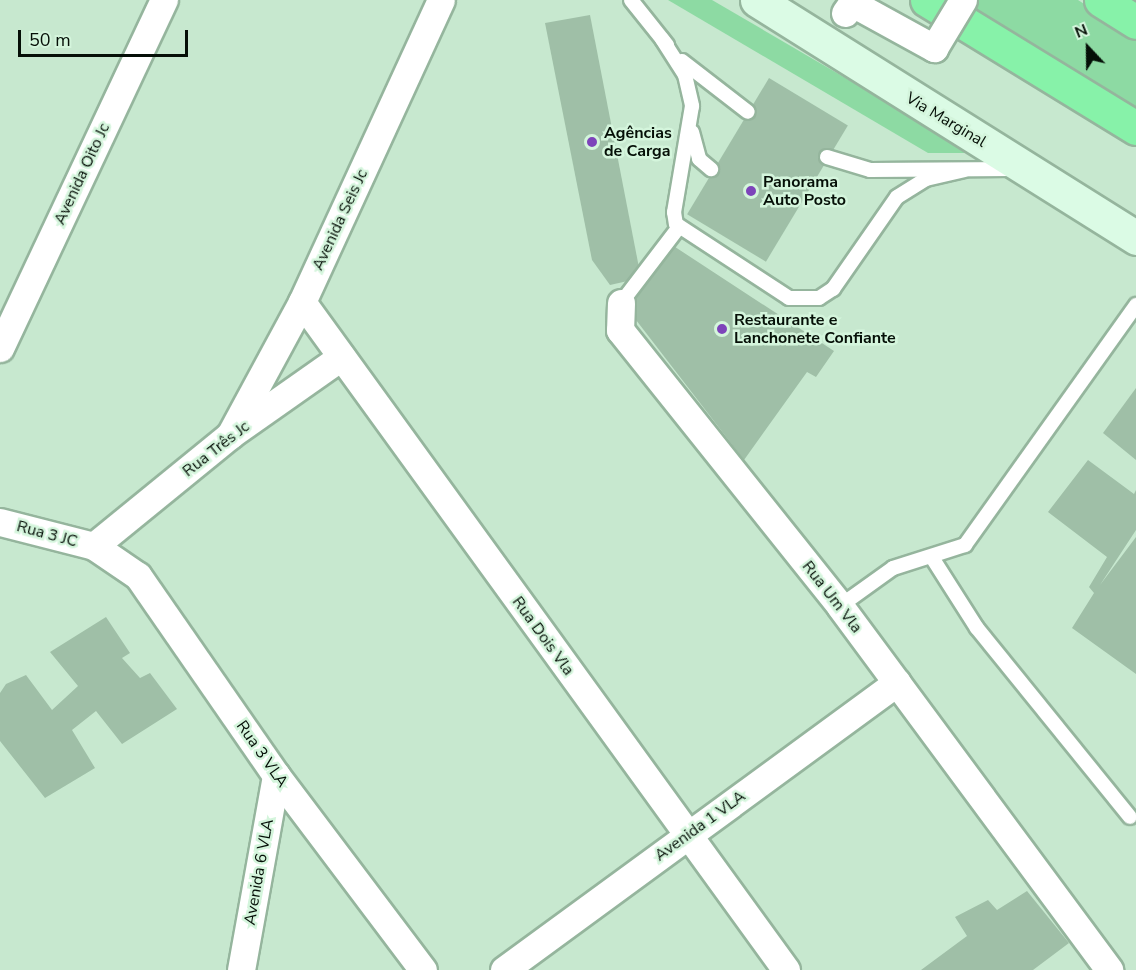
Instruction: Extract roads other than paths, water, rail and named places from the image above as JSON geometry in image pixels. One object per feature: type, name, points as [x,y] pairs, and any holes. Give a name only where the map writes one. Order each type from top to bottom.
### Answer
[{"type":"highway","points":[[927,0],[1136,128]]},
{"type":"highway","points":[[1101,0],[1136,22]]},
{"type":"highway","points":[[1022,57],[1136,148]]},
{"type":"main road","name":"Via Marginal","points":[[757,0],[937,116],[1030,169],[1136,238]]},
{"type":"street","name":"Avenida Oito Jc","points":[[0,348],[164,0]]},
{"type":"street","name":"Avenida Seis Jc","points":[[230,435],[302,302],[441,0]]},
{"type":"street","points":[[845,13],[852,3],[934,48],[963,0]]},
{"type":"street","name":"Rua Dois Vla","points":[[302,302],[786,970]]},
{"type":"street","name":"Rua Um Vla","points":[[621,303],[620,330],[840,606],[1109,970]]},
{"type":"street","name":"Rua Três Jc","points":[[94,546],[230,435],[341,357]]},
{"type":"street","name":"Rua 3 JC","points":[[0,522],[94,546]]},
{"type":"street","name":"Rua 3 VLA","points":[[94,546],[138,576],[276,775],[423,970]]},
{"type":"street","name":"Avenida 1 VLA","points":[[504,970],[897,682]]},
{"type":"street","name":"Avenida 6 VLA","points":[[242,970],[276,775]]},
{"type":"lane","points":[[631,0],[691,71],[748,112]]},
{"type":"lane","points":[[662,39],[686,75],[695,150],[711,169]]},
{"type":"lane","points":[[692,121],[674,212],[679,227],[789,298],[819,298],[833,289],[897,197],[926,179],[964,170]]},
{"type":"lane","points":[[827,157],[870,170],[1030,169]]},
{"type":"lane","name":"Rua Um Vla","points":[[621,303],[679,227]]},
{"type":"lane","points":[[840,606],[893,568],[933,559],[964,545],[993,511],[1136,305]]},
{"type":"lane","points":[[933,559],[977,628],[1130,817]]},
{"type":"place","name":"Agências de Carga","points":[[592,142]]},
{"type":"place","name":"Panorama Auto Posto","points":[[751,191]]},
{"type":"place","name":"Restaurante e Lanchonete Confiante","points":[[722,329]]}]
